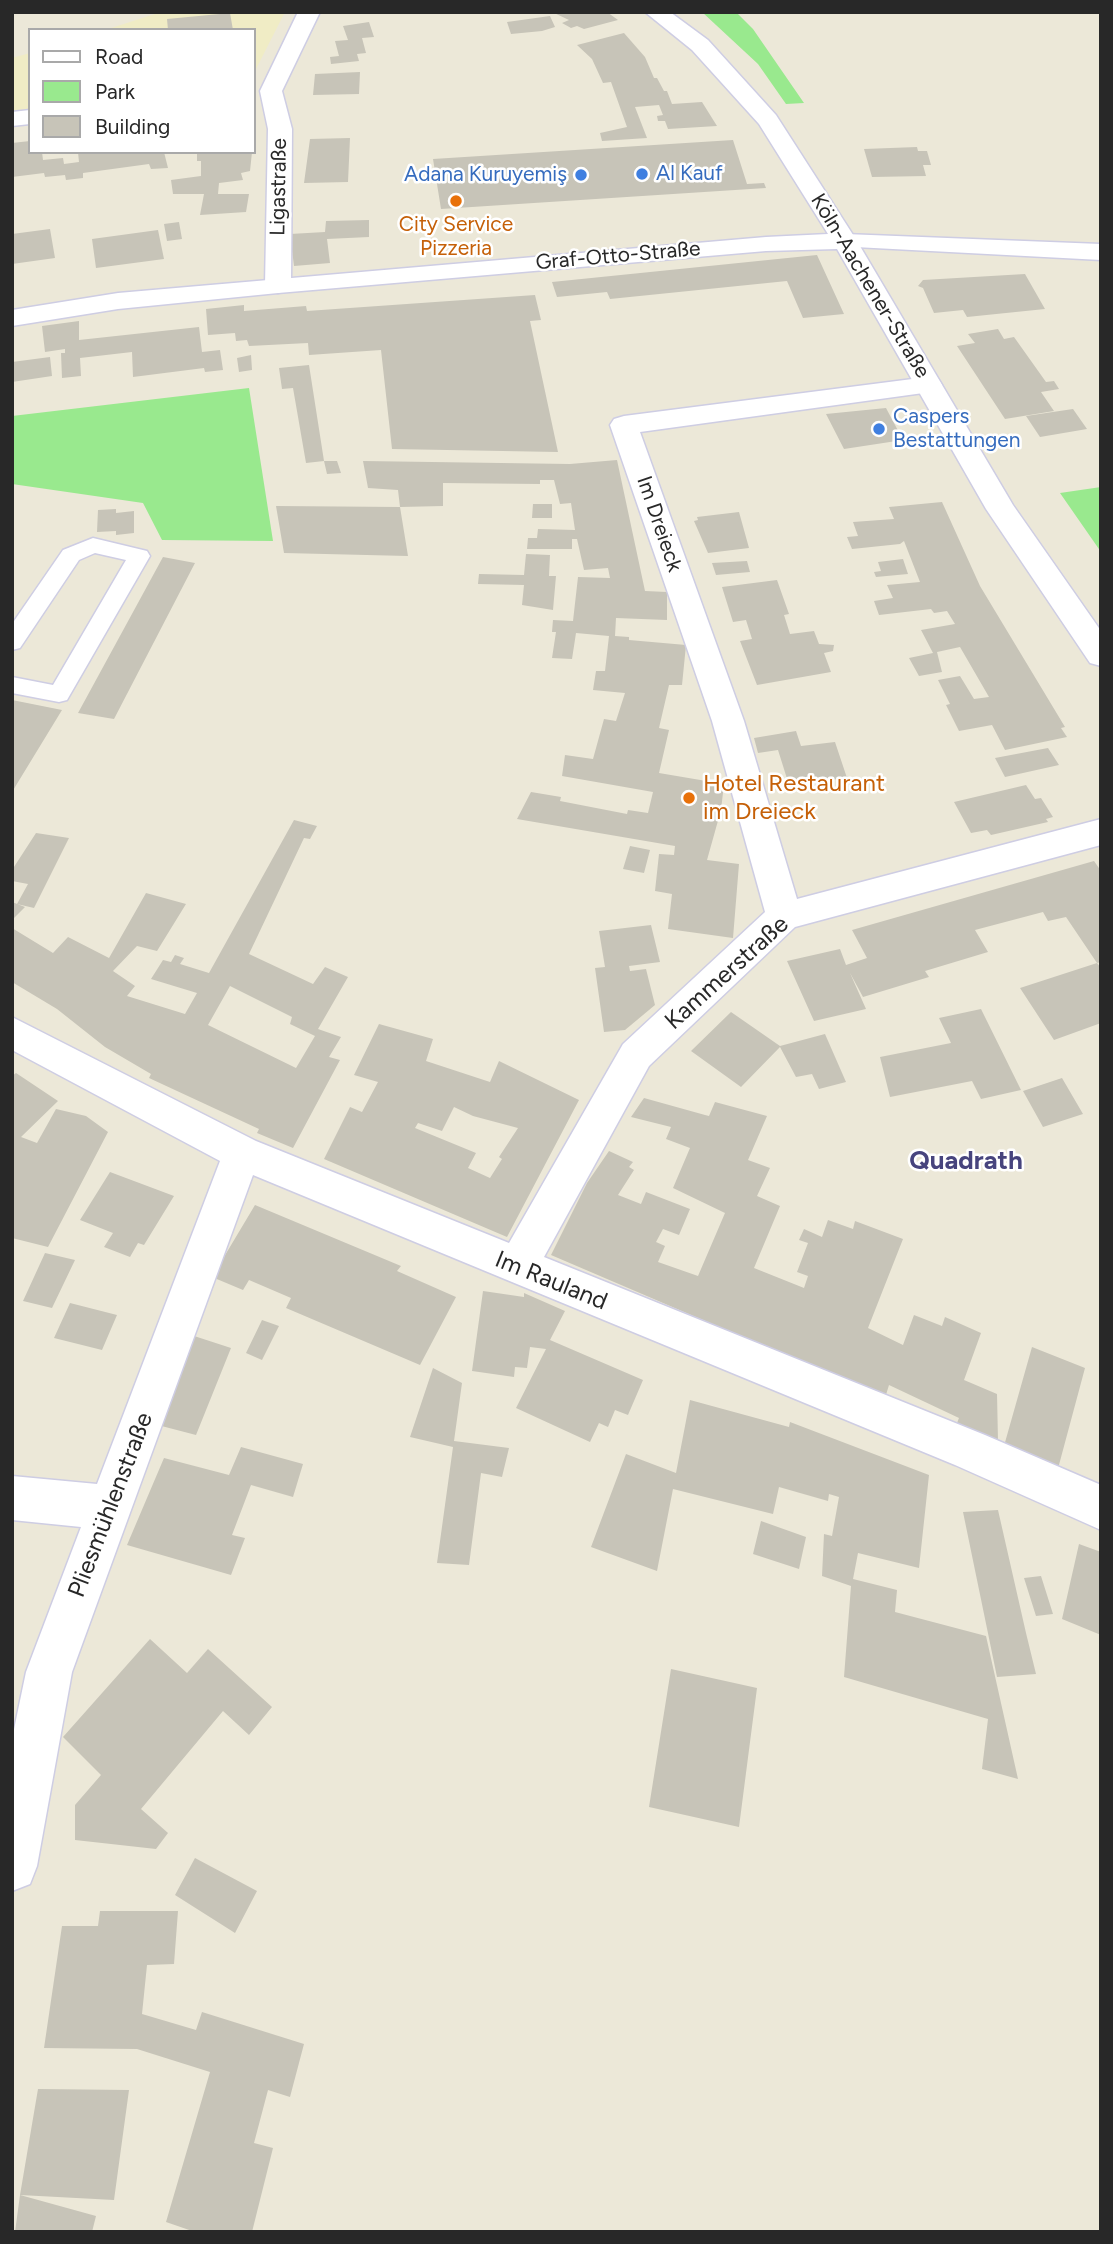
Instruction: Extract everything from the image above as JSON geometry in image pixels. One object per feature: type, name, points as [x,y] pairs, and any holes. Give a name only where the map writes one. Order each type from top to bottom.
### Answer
[{"type":"street","points":[[263,92],[309,12]]},
{"type":"street","name":"Köln-Aachener-Straße","points":[[656,12],[700,45],[768,120],[845,241],[1001,509],[1101,655]]},
{"type":"street","name":"Ligastraße","points":[[263,92],[280,130],[278,285]]},
{"type":"street","name":"Graf-Otto-Straße","points":[[12,318],[118,301],[278,285],[766,244],[845,241],[1101,251]]},
{"type":"street","name":"Im Dreieck","points":[[784,916],[728,721],[624,425],[928,385]]},
{"type":"street","name":"Kammerstraße","points":[[517,1267],[636,1055],[784,916],[1100,833]]},
{"type":"street","name":"Im Rauland","points":[[12,1032],[242,1153],[970,1450],[1101,1508]]},
{"type":"street","name":"Pliesmühlenstraße","points":[[12,1866],[49,1672],[242,1153]]},
{"type":"street","points":[[12,1498],[111,1508]]},
{"type":"lane","points":[[12,642],[71,555],[93,545],[139,556],[59,694],[12,685]]},
{"type":"shaded area","points":[[161,12],[285,12],[256,69],[256,28],[111,28]]},
{"type":"shaded area","points":[[28,54],[28,110],[12,112],[12,58]]},
{"type":"green space","points":[[702,12],[736,12],[753,29],[804,103],[786,104],[758,64]]},
{"type":"green space","points":[[249,388],[273,541],[162,540],[143,503],[12,484],[12,416]]},
{"type":"green space","points":[[1101,487],[1101,552],[1060,493]]},
{"type":"building","points":[[552,12],[607,12],[618,20],[584,29],[577,26],[571,28],[562,23],[569,20]]},
{"type":"building","points":[[230,13],[233,28],[168,28],[167,19]]},
{"type":"building","points":[[550,16],[555,27],[542,31],[511,34],[507,22]]},
{"type":"building","points":[[369,22],[374,37],[362,38],[366,53],[357,54],[359,61],[331,64],[330,57],[339,56],[335,41],[348,40],[343,26]]},
{"type":"building","points":[[624,33],[645,57],[654,78],[657,78],[664,91],[667,91],[672,104],[702,102],[717,126],[668,129],[665,121],[658,121],[657,116],[663,115],[659,105],[635,107],[647,138],[602,141],[600,133],[627,127],[611,82],[603,83],[592,59],[577,45]]},
{"type":"building","points":[[360,72],[359,94],[313,95],[315,74]]},
{"type":"building","points":[[350,138],[348,182],[304,183],[310,139]]},
{"type":"building","points":[[733,140],[747,184],[764,183],[766,188],[441,209],[433,159]]},
{"type":"building","points":[[28,141],[28,154],[42,154],[43,160],[63,158],[64,164],[79,162],[78,154],[164,154],[168,168],[151,169],[149,164],[83,173],[83,178],[66,180],[65,175],[45,177],[44,173],[12,177],[12,143]]},
{"type":"building","points":[[917,147],[918,151],[927,151],[931,165],[923,165],[926,176],[872,177],[864,149]]},
{"type":"building","points":[[197,154],[252,154],[250,171],[241,173],[243,180],[219,183],[218,194],[249,194],[246,212],[200,215],[204,194],[173,194],[171,180],[201,176],[201,161],[197,161]]},
{"type":"building","points":[[369,220],[369,237],[327,239],[330,263],[294,266],[290,234],[325,232],[326,221]]},
{"type":"building","points":[[179,222],[182,239],[167,241],[164,224]]},
{"type":"building","points":[[50,229],[55,258],[12,264],[12,234]]},
{"type":"building","points":[[158,230],[164,259],[96,268],[92,239]]},
{"type":"building","points":[[817,255],[844,314],[803,318],[787,281],[610,299],[607,292],[557,297],[552,282]]},
{"type":"building","points":[[1025,274],[1045,309],[967,317],[963,310],[934,313],[923,288],[918,286],[923,280]]},
{"type":"building","points":[[535,295],[541,320],[530,321],[558,452],[392,449],[381,350],[309,355],[308,343],[249,346],[247,340],[236,341],[235,333],[208,335],[206,309],[244,305],[244,311],[306,306],[307,311]]},
{"type":"building","points":[[79,321],[79,340],[199,327],[202,352],[220,350],[223,370],[205,372],[204,368],[133,377],[132,352],[80,358],[81,376],[62,378],[61,353],[65,353],[65,349],[45,352],[42,326]]},
{"type":"building","points":[[998,329],[1004,339],[1014,337],[1046,382],[1054,381],[1059,389],[1041,392],[1054,411],[1005,419],[957,346],[975,343],[968,334]]},
{"type":"building","points":[[251,355],[252,370],[239,372],[237,358]]},
{"type":"building","points":[[50,357],[52,376],[12,382],[12,362]]},
{"type":"building","points":[[309,365],[324,461],[306,463],[293,388],[282,389],[279,368]]},
{"type":"building","points":[[886,408],[903,440],[844,449],[826,414]]},
{"type":"building","points":[[1073,409],[1087,429],[1040,437],[1026,416]]},
{"type":"building","points":[[617,460],[645,591],[667,592],[667,620],[616,618],[615,636],[629,637],[629,640],[686,645],[682,685],[669,685],[659,728],[669,730],[659,773],[724,784],[721,810],[707,860],[739,864],[733,938],[668,929],[672,894],[655,891],[659,854],[674,855],[675,846],[517,819],[531,792],[561,797],[560,801],[627,814],[628,810],[648,813],[653,792],[562,776],[565,755],[593,759],[604,719],[616,721],[625,693],[593,690],[596,671],[605,671],[609,636],[576,633],[572,659],[552,658],[556,632],[552,632],[553,620],[573,621],[578,577],[610,578],[608,568],[584,570],[577,539],[572,539],[572,549],[527,549],[528,538],[537,538],[538,529],[575,530],[571,503],[560,504],[554,480],[540,480],[540,484],[443,483],[443,506],[400,507],[398,490],[368,488],[363,461],[570,464]]},
{"type":"building","points":[[324,461],[337,461],[341,473],[327,474]]},
{"type":"building","points":[[942,502],[980,586],[1065,727],[1061,728],[1067,737],[1005,750],[992,725],[959,731],[946,705],[950,704],[938,680],[960,676],[974,699],[989,697],[960,647],[937,652],[942,672],[919,676],[909,658],[933,653],[921,630],[955,624],[947,611],[934,613],[931,609],[879,615],[874,601],[893,598],[887,585],[920,582],[904,541],[900,544],[852,549],[847,537],[858,536],[853,522],[894,519],[889,507]]},
{"type":"building","points":[[533,504],[552,504],[552,518],[532,518]]},
{"type":"building","points":[[276,506],[400,507],[408,556],[284,553]]},
{"type":"building","points":[[116,509],[116,513],[134,511],[134,533],[116,535],[116,531],[97,532],[98,510]]},
{"type":"building","points":[[739,512],[749,548],[708,553],[694,521],[698,520],[697,517]]},
{"type":"building","points":[[526,554],[550,555],[549,576],[556,576],[553,610],[522,605],[524,585],[478,584],[479,574],[524,575]]},
{"type":"building","points":[[163,557],[195,563],[114,719],[78,713]]},
{"type":"building","points":[[903,559],[908,574],[876,577],[874,572],[881,571],[878,562]]},
{"type":"building","points":[[747,561],[750,572],[716,575],[712,563]]},
{"type":"building","points":[[777,580],[789,614],[784,615],[790,634],[814,631],[819,644],[834,645],[833,651],[824,653],[831,672],[757,685],[740,641],[752,639],[746,620],[733,622],[722,587]]},
{"type":"building","points":[[12,700],[62,710],[12,792]]},
{"type":"building","points":[[796,731],[801,746],[835,742],[847,778],[789,785],[778,750],[758,753],[754,738]]},
{"type":"building","points":[[1048,748],[1059,765],[1005,777],[995,758]]},
{"type":"building","points":[[1026,785],[1035,799],[1041,798],[1053,817],[1046,819],[1048,822],[991,835],[987,830],[971,833],[954,802]]},
{"type":"building","points":[[294,820],[317,826],[310,839],[304,838],[249,954],[313,984],[325,967],[348,977],[318,1029],[341,1037],[329,1057],[340,1060],[293,1148],[257,1133],[259,1129],[149,1078],[151,1074],[105,1047],[57,1009],[12,982],[12,928],[53,953],[68,937],[109,958],[146,893],[186,904],[157,951],[137,946],[113,971],[135,986],[127,996],[185,1014],[197,993],[151,979],[163,960],[171,962],[175,955],[184,958],[180,964],[209,973]],"holes":[[[230,986],[292,1017],[290,1024],[315,1036],[296,1068],[208,1025]]]},
{"type":"building","points":[[36,833],[69,838],[34,908],[17,904],[28,884],[12,881],[12,870]]},
{"type":"building","points":[[630,846],[650,850],[644,873],[623,869]]},
{"type":"building","points":[[1094,861],[1101,871],[1101,962],[1097,963],[1066,917],[1048,921],[1043,912],[975,930],[988,952],[925,971],[929,977],[863,997],[850,973],[866,1009],[814,1021],[787,961],[840,949],[846,965],[867,958],[852,930]]},
{"type":"building","points":[[12,902],[25,907],[12,920]]},
{"type":"building","points":[[651,925],[660,962],[629,966],[630,971],[646,969],[655,1005],[625,1030],[604,1032],[595,968],[605,967],[599,931]]},
{"type":"building","points":[[1097,963],[1101,968],[1101,1023],[1054,1040],[1020,988]]},
{"type":"building","points":[[981,1009],[1021,1090],[981,1099],[972,1081],[890,1097],[880,1057],[951,1043],[939,1018]]},
{"type":"building","points":[[731,1012],[780,1046],[825,1034],[846,1082],[819,1089],[812,1074],[796,1077],[780,1047],[741,1087],[691,1051]]},
{"type":"building","points":[[379,1024],[433,1039],[426,1061],[490,1082],[499,1061],[579,1100],[507,1237],[324,1159],[350,1107],[362,1112],[378,1082],[354,1075]],"holes":[[[454,1107],[473,1116],[518,1128],[499,1157],[502,1159],[490,1178],[468,1168],[476,1153],[415,1128],[418,1123],[442,1131]]]},
{"type":"building","points":[[16,1073],[58,1101],[21,1137],[37,1143],[56,1109],[86,1116],[108,1132],[48,1247],[12,1238],[12,1076]]},
{"type":"building","points":[[1062,1078],[1083,1114],[1043,1127],[1023,1091]]},
{"type":"building","points":[[644,1098],[709,1116],[715,1102],[767,1116],[748,1160],[770,1168],[757,1196],[780,1206],[754,1268],[804,1288],[808,1276],[797,1272],[808,1243],[799,1240],[804,1229],[822,1237],[828,1220],[853,1229],[855,1221],[903,1239],[868,1328],[903,1345],[914,1315],[942,1326],[945,1317],[981,1333],[964,1380],[997,1394],[998,1441],[957,1423],[959,1418],[889,1385],[885,1398],[551,1255],[587,1183],[609,1151],[633,1162],[629,1167],[634,1170],[618,1195],[641,1204],[646,1192],[690,1209],[679,1235],[663,1229],[656,1242],[665,1246],[658,1262],[698,1276],[725,1213],[673,1188],[690,1148],[666,1139],[671,1127],[631,1117]]},
{"type":"building","points":[[110,1172],[174,1196],[144,1245],[138,1243],[130,1257],[104,1247],[113,1233],[80,1220]]},
{"type":"building","points":[[255,1205],[401,1266],[397,1271],[456,1297],[420,1365],[286,1308],[291,1298],[249,1280],[243,1290],[212,1277]]},
{"type":"building","points":[[45,1253],[75,1260],[52,1308],[23,1301]]},
{"type":"building","points":[[483,1291],[524,1297],[524,1293],[565,1311],[550,1340],[643,1380],[628,1415],[615,1410],[608,1427],[599,1423],[590,1442],[516,1408],[546,1349],[530,1347],[527,1368],[515,1367],[514,1377],[472,1371]]},
{"type":"building","points":[[70,1303],[117,1315],[102,1350],[54,1338]]},
{"type":"building","points":[[262,1320],[279,1326],[262,1360],[246,1353]]},
{"type":"building","points":[[188,1334],[231,1348],[196,1435],[150,1423]]},
{"type":"building","points":[[1032,1347],[1085,1368],[1056,1476],[1002,1453]]},
{"type":"building","points":[[433,1368],[462,1383],[454,1441],[509,1448],[502,1477],[481,1473],[469,1565],[437,1563],[453,1447],[410,1437]]},
{"type":"building","points":[[690,1400],[789,1427],[790,1422],[929,1475],[919,1568],[858,1553],[853,1579],[897,1590],[895,1612],[986,1636],[1018,1779],[982,1769],[988,1719],[844,1677],[851,1586],[822,1576],[824,1534],[832,1536],[839,1497],[829,1494],[828,1501],[779,1487],[773,1514],[673,1489],[657,1571],[591,1547],[626,1454],[676,1473]]},
{"type":"building","points":[[241,1447],[303,1464],[293,1497],[251,1485],[232,1535],[245,1538],[231,1575],[127,1545],[164,1458],[229,1475]]},
{"type":"building","points":[[998,1510],[1036,1674],[997,1677],[963,1512]]},
{"type":"building","points":[[761,1521],[806,1537],[799,1569],[753,1554]]},
{"type":"building","points":[[1079,1544],[1101,1552],[1101,1635],[1062,1619]]},
{"type":"building","points":[[1041,1576],[1053,1614],[1036,1616],[1024,1578]]},
{"type":"building","points":[[150,1639],[187,1673],[208,1649],[272,1707],[249,1735],[223,1711],[141,1809],[168,1833],[156,1849],[75,1840],[75,1805],[101,1775],[63,1737]]},
{"type":"building","points":[[671,1669],[757,1688],[739,1827],[649,1807]]},
{"type":"building","points":[[195,1858],[257,1891],[235,1933],[175,1895]]},
{"type":"building","points":[[100,1911],[178,1911],[174,1964],[147,1965],[142,2014],[196,2030],[202,2012],[304,2044],[290,2097],[268,2090],[254,2143],[273,2148],[252,2232],[195,2232],[166,2222],[210,2072],[137,2049],[44,2048],[62,1926],[98,1926]]},
{"type":"building","points":[[38,2089],[129,2090],[114,2200],[20,2195]]},
{"type":"building","points":[[20,2195],[96,2216],[92,2232],[15,2232]]},
{"type":"place","name":"Al Kauf","points":[[642,174]]},
{"type":"place","name":"Adana Kuruyemiş","points":[[581,175]]},
{"type":"place","name":"City Service Pizzeria","points":[[456,201]]},
{"type":"place","name":"Caspers Bestattungen","points":[[879,429]]},
{"type":"place","name":"Hotel Restaurant im Dreieck","points":[[689,798]]},
{"type":"district","name":"Quadrath","points":[[966,1161]]}]
